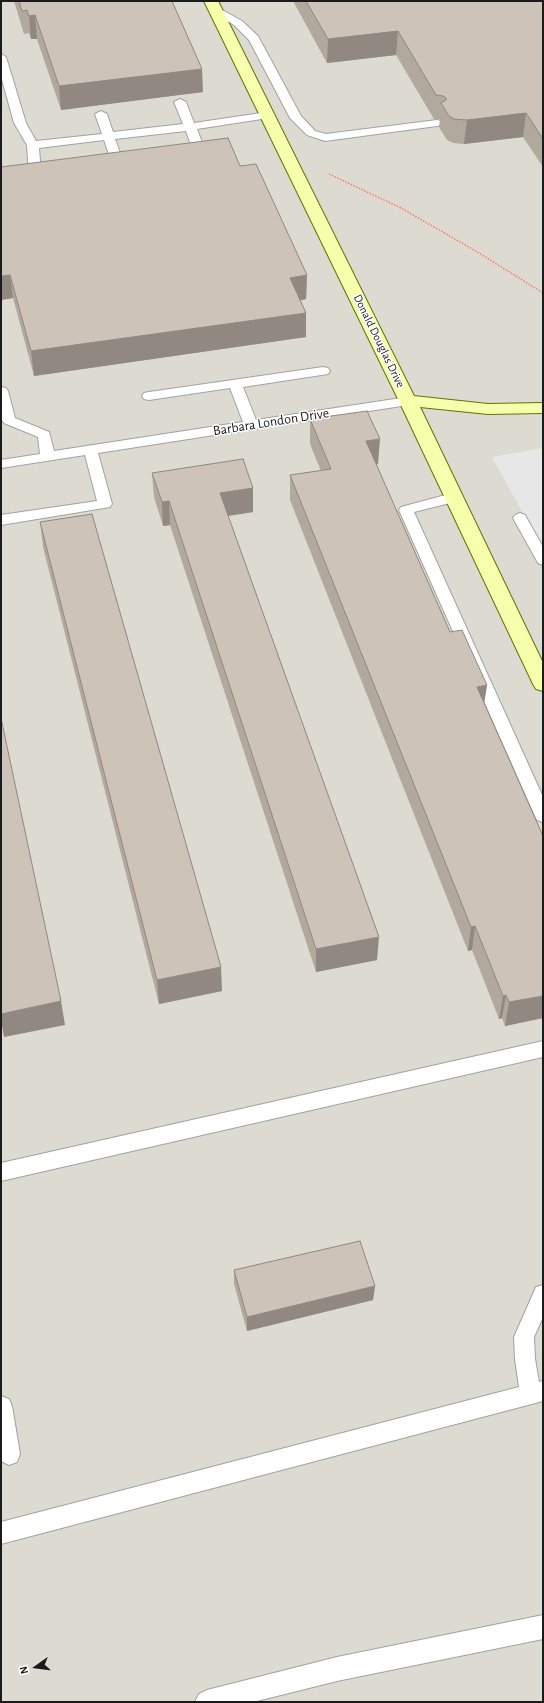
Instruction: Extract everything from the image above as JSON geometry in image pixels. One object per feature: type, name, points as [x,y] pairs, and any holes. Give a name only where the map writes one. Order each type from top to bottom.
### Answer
[{"type":"street","name":"Donald Douglas Drive","points":[[213,5],[408,401],[543,684]]},
{"type":"street","name":"Barbara London Drive","points":[[408,401],[488,409],[543,408]]},
{"type":"lane","points":[[213,5],[238,23],[254,38],[296,118],[311,133],[325,138],[437,123]]},
{"type":"lane","points":[[1,57],[20,123],[33,145],[35,174]]},
{"type":"lane","points":[[180,102],[197,145]]},
{"type":"lane","points":[[101,114],[118,163]]},
{"type":"lane","points":[[33,145],[190,127],[268,115]]},
{"type":"lane","points":[[149,396],[323,371]]},
{"type":"lane","points":[[235,384],[251,425]]},
{"type":"lane","points":[[1,392],[9,420],[44,436],[48,457]]},
{"type":"lane","name":"Barbara London Drive","points":[[1,464],[408,401]]},
{"type":"lane","points":[[1,520],[105,504],[90,450]]},
{"type":"lane","points":[[453,498],[406,510],[543,816]]},
{"type":"lane","points":[[520,518],[543,560]]},
{"type":"lane","points":[[1,1172],[543,1049]]},
{"type":"lane","points":[[1,1533],[537,1392],[524,1358],[524,1337],[543,1294]]},
{"type":"lane","points":[[1,1406],[9,1454]]},
{"type":"lane","points":[[207,1702],[337,1669],[543,1627]]},
{"type":"path","points":[[324,172],[401,208],[479,252],[543,293]]},
{"type":"shaded area","points":[[1,1],[543,1],[543,1702],[1,1702]]},
{"type":"shaded area","points":[[543,448],[543,550],[492,457]]},
{"type":"building","points":[[19,1],[172,1],[202,69],[59,86],[35,15],[29,16],[27,10],[22,11]]},
{"type":"building","points":[[306,1],[543,1],[543,139],[526,113],[467,120],[454,119],[449,116],[441,103],[446,100],[446,98],[436,95],[398,31],[328,39]]},
{"type":"building","points":[[228,138],[240,166],[256,164],[307,275],[290,278],[306,313],[31,351],[10,275],[1,276],[1,167]]},
{"type":"building","points":[[367,411],[380,439],[366,441],[450,632],[462,630],[487,685],[477,687],[543,836],[543,996],[509,1002],[506,995],[503,996],[475,926],[471,927],[290,475],[331,469],[310,419]]},
{"type":"building","points":[[243,459],[253,488],[220,493],[379,937],[316,949],[169,501],[162,502],[152,473]]},
{"type":"building","points":[[92,514],[221,967],[157,980],[40,522]]},
{"type":"building","points":[[1,718],[61,1001],[1,1014]]},
{"type":"building","points":[[360,1241],[375,1286],[247,1317],[234,1270]]}]
